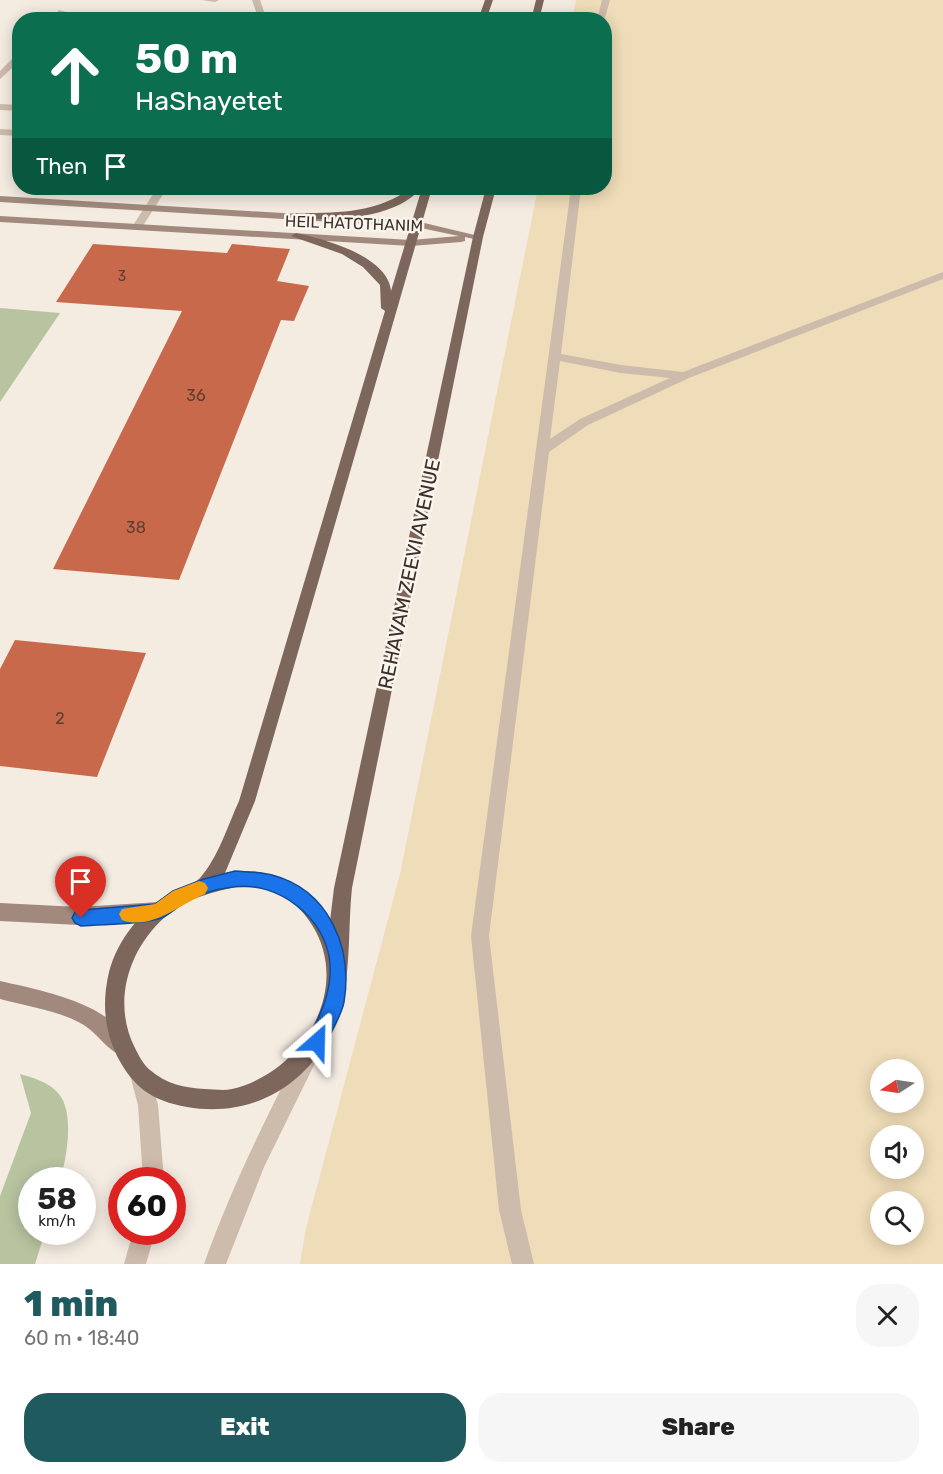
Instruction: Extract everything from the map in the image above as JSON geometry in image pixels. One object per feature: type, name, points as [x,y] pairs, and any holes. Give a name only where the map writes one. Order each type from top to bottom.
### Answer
[{"type":"main road","points":[[293,216],[362,213],[400,200],[407,195]]},
{"type":"main road","points":[[204,886],[220,865],[247,801],[425,195]]},
{"type":"main road","name":"REHAVAM ZEEVI AVENUE","points":[[140,1075],[176,1097],[229,1100],[263,1089],[295,1067],[317,1042],[335,1004],[343,888],[478,237],[489,195]]},
{"type":"main road","points":[[296,236],[345,249],[370,267],[385,285],[385,328]]},
{"type":"main road","points":[[140,1075],[120,1045],[112,1009],[116,978],[136,936],[158,911],[178,897],[204,886],[235,879],[271,882],[303,899],[325,923],[338,963]]},
{"type":"street","points":[[206,0],[215,0]]},
{"type":"street","points":[[0,76],[12,64]]},
{"type":"street","points":[[137,226],[157,195]]},
{"type":"street","points":[[523,1264],[510,1210],[480,936],[575,195]]},
{"type":"street","name":"HEIL HATOTHANIM","points":[[0,199],[416,224],[478,237]]},
{"type":"street","name":"HEIL HATOTHANIM","points":[[0,219],[411,243],[478,237]]},
{"type":"street","points":[[542,450],[585,422],[685,375],[943,275]]},
{"type":"street","points":[[554,356],[621,369],[685,375]]},
{"type":"street","points":[[0,912],[43,918],[81,918],[158,911]]},
{"type":"street","points":[[0,990],[56,1004],[94,1020],[120,1045]]},
{"type":"street","points":[[215,1264],[233,1209],[263,1142],[317,1042]]},
{"type":"street","points":[[140,1075],[148,1105],[153,1167]]},
{"type":"street","points":[[135,1264],[140,1245]]},
{"type":"green space","points":[[0,308],[60,313],[0,402]]},
{"type":"green space","points":[[20,1074],[50,1086],[63,1101],[68,1123],[65,1160],[63,1167],[18,1167],[18,1245],[41,1245],[35,1264],[0,1264],[0,1196],[31,1113]]},
{"type":"sand","points":[[576,0],[943,0],[943,1264],[300,1264],[306,1228],[400,874],[537,195],[612,195],[612,12],[573,12]]},
{"type":"building","points":[[93,244],[227,253],[232,244],[290,249],[277,281],[309,286],[294,321],[281,320],[179,580],[53,569],[182,311],[56,302]]},
{"type":"building","points":[[15,640],[146,653],[97,777],[0,766],[0,669]]},
{"type":"slow traffic","points":[[127,914],[158,911],[178,897],[199,888]]},
{"type":"route","points":[[81,918],[158,911],[178,897],[204,886],[235,879],[271,882],[303,899],[325,923],[338,963],[335,1004],[317,1042]]}]
